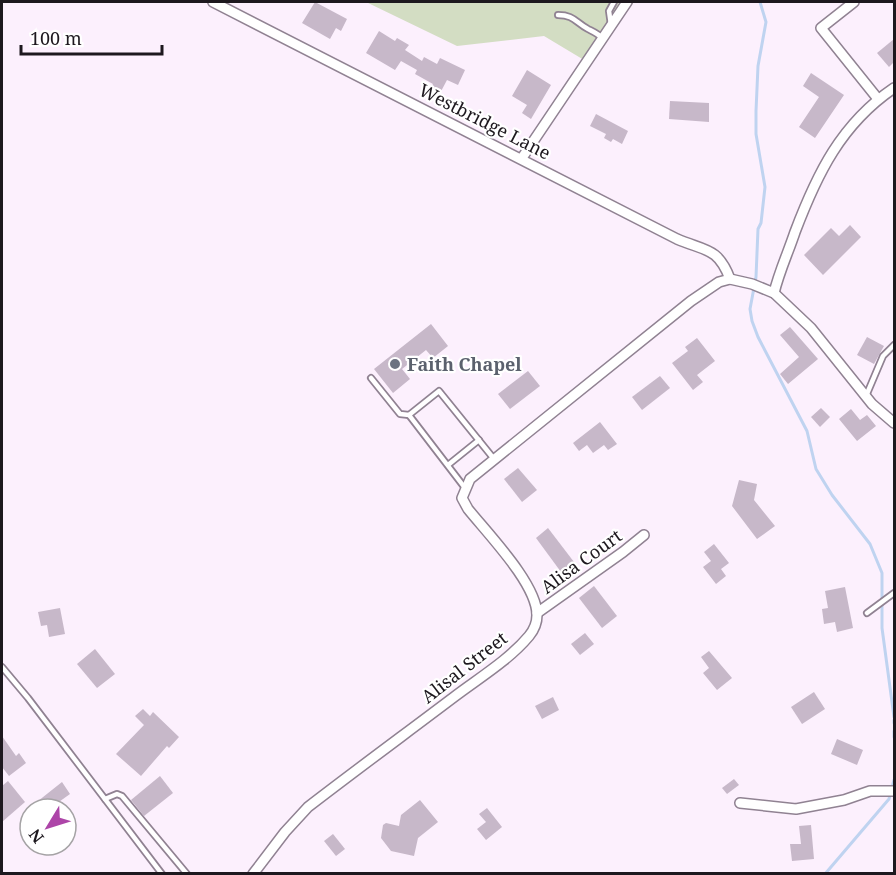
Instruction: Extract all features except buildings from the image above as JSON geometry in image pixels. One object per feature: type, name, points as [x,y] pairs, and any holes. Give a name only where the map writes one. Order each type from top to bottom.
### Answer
[{"type":"street","name":"Westbridge Lane","points":[[213,2],[677,238],[714,254],[724,264],[730,279]]},
{"type":"street","points":[[522,158],[613,27],[627,2]]},
{"type":"street","points":[[854,2],[821,28],[878,99]]},
{"type":"street","points":[[774,293],[812,189],[834,149],[858,118],[894,88]]},
{"type":"street","points":[[537,613],[534,598],[524,579],[468,510],[462,498],[470,478],[691,301],[719,282],[730,279],[774,293],[811,328],[866,396],[894,423]]},
{"type":"street","name":"Alisa Court","points":[[537,613],[644,535]]},
{"type":"street","name":"Alisal Street","points":[[253,873],[308,807],[516,649],[530,635],[537,623],[537,613]]},
{"type":"street","points":[[740,803],[796,809],[877,791],[894,790]]},
{"type":"lane","points":[[613,27],[609,11],[614,2]]},
{"type":"lane","points":[[558,15],[574,18],[604,40]]},
{"type":"lane","points":[[866,396],[883,356],[894,345]]},
{"type":"lane","points":[[371,378],[400,414],[409,415],[439,391],[494,459]]},
{"type":"lane","points":[[409,415],[465,488]]},
{"type":"lane","points":[[448,465],[479,440]]},
{"type":"lane","points":[[867,613],[894,593]]},
{"type":"lane","points":[[2,667],[162,873]]},
{"type":"lane","points":[[105,799],[117,794],[122,796],[187,873]]},
{"type":"green space","points":[[366,2],[634,2],[589,63],[544,36],[457,46]]},
{"type":"waterway","points":[[760,2],[766,22],[758,66],[756,134],[765,187],[761,223],[758,229],[756,277],[750,309],[752,321],[807,431],[816,469],[832,495],[870,544],[882,573],[882,628],[894,717]]},
{"type":"waterway","points":[[894,731],[894,737]]},
{"type":"waterway","points":[[825,874],[889,799],[894,780]]},
{"type":"place","name":"Faith Chapel","points":[[395,364]]}]
